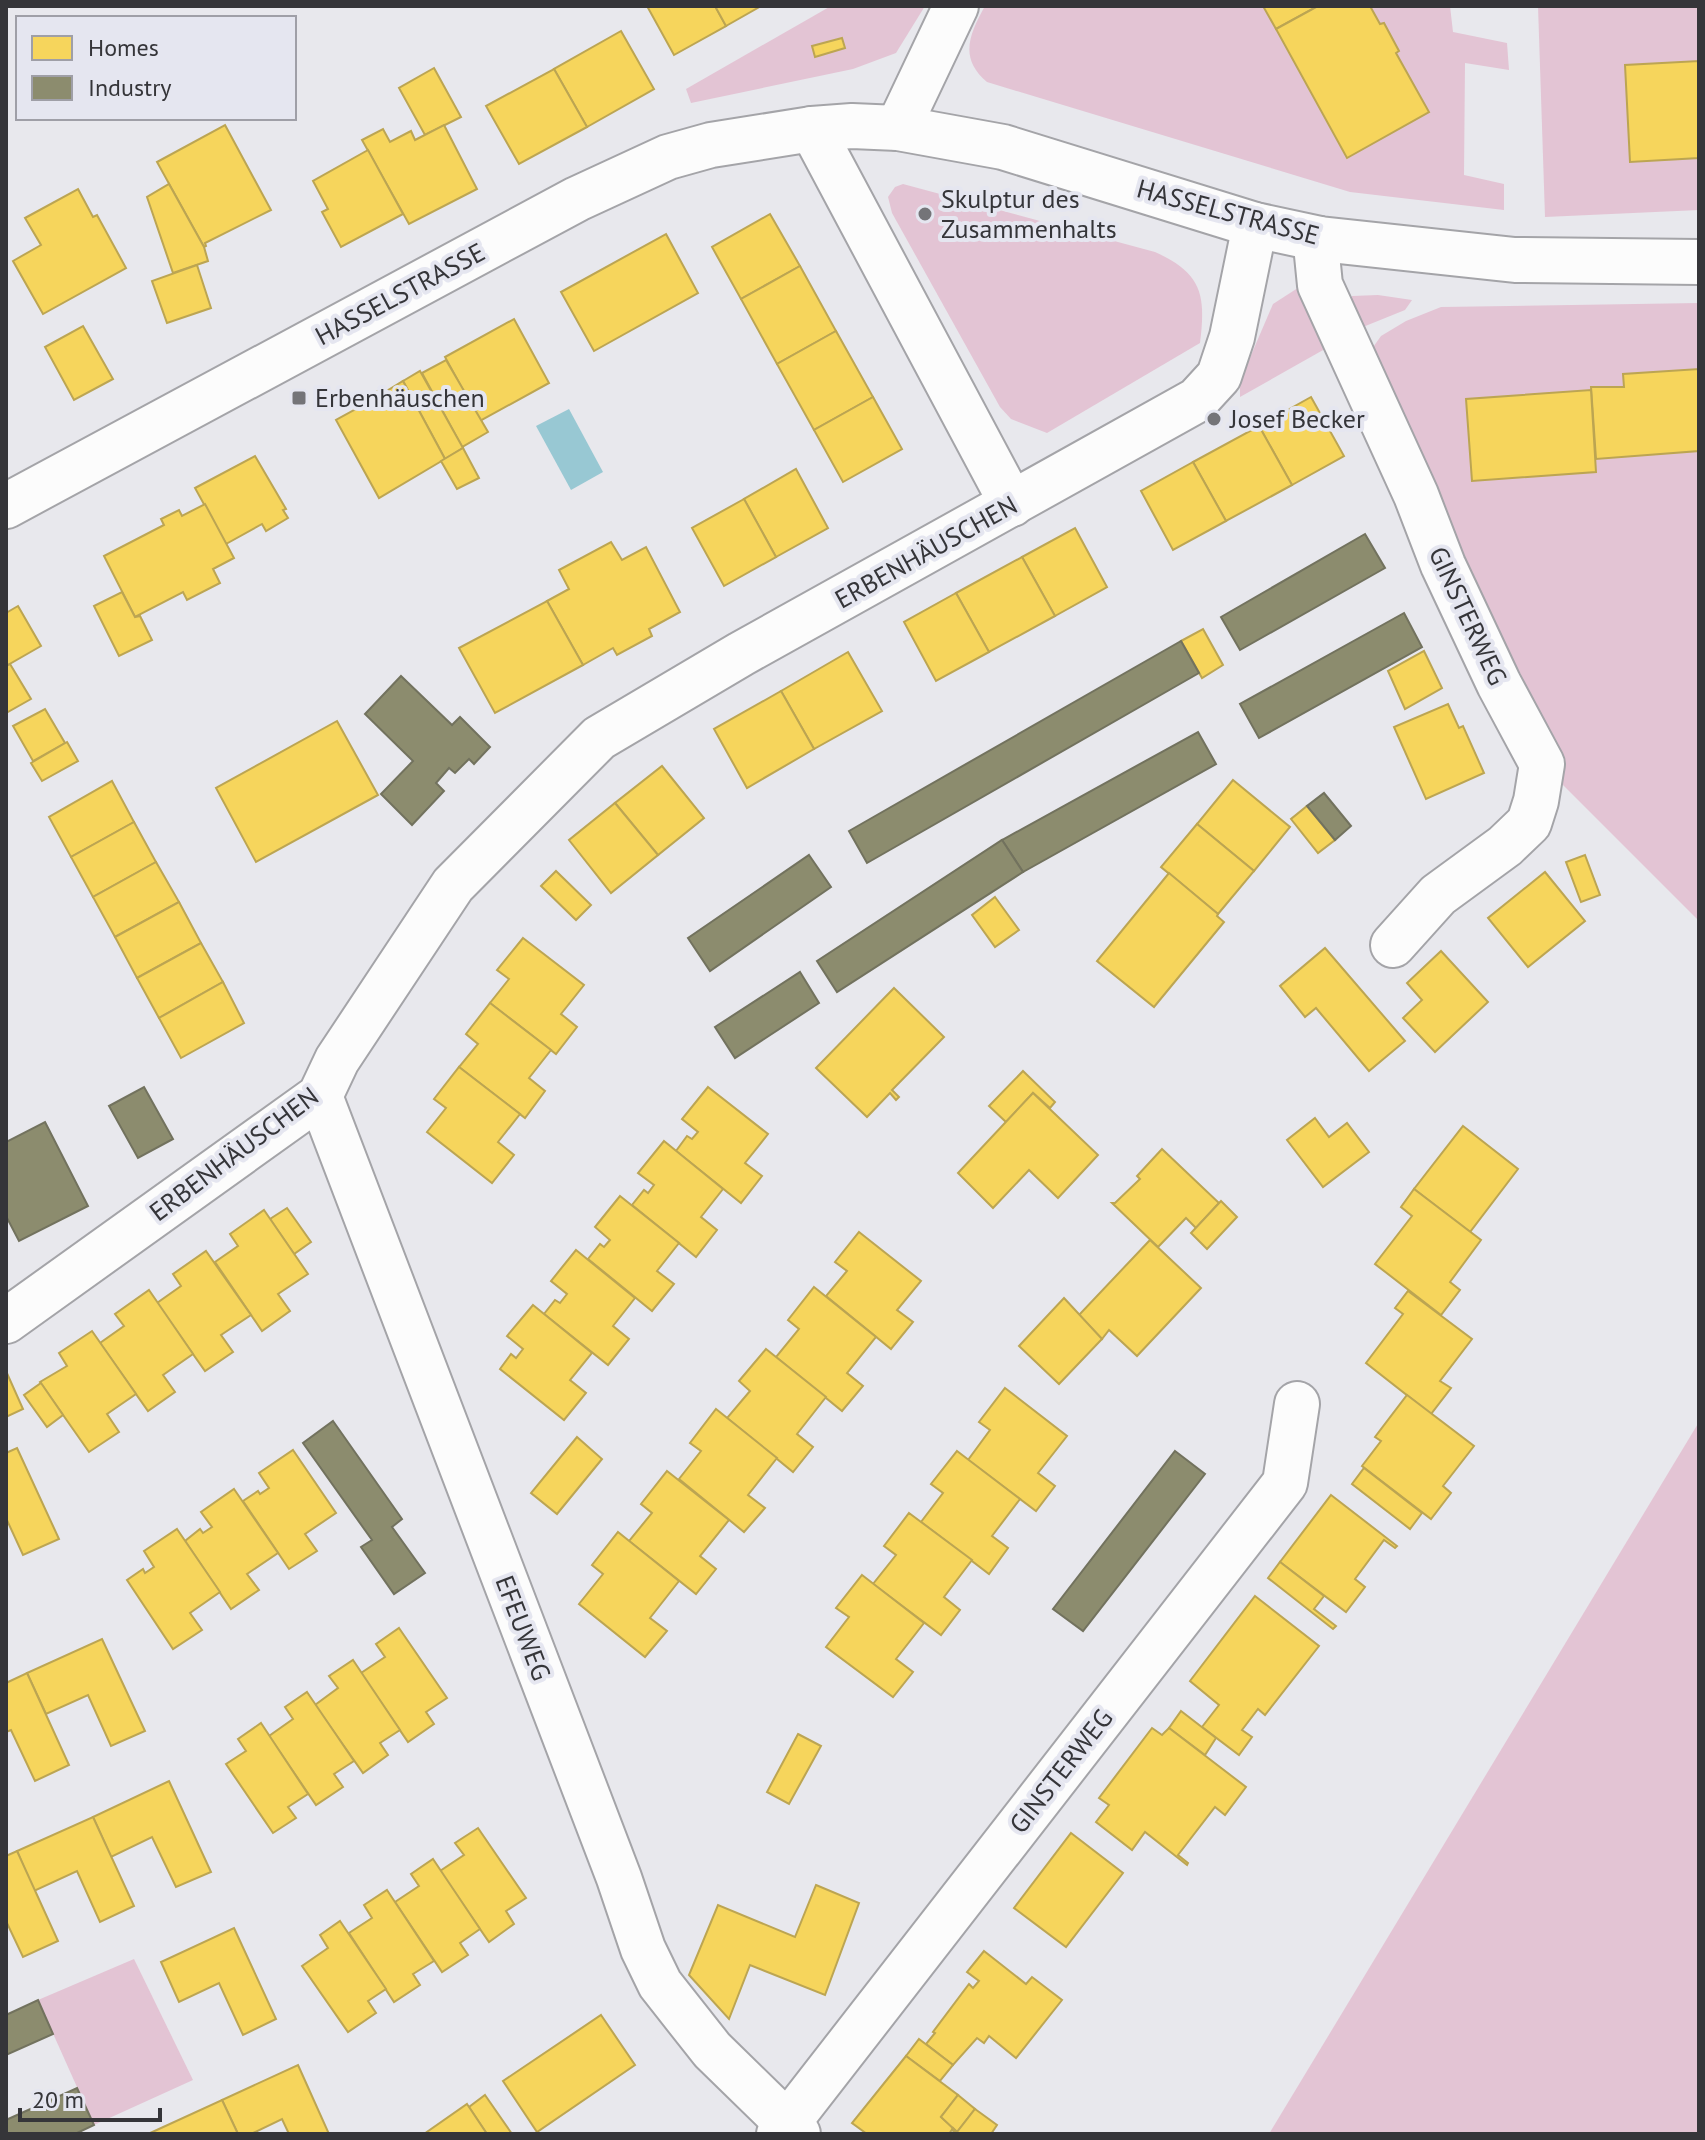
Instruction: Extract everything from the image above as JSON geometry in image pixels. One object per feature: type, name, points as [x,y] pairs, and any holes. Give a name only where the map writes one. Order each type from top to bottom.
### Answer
[{"type":"street","points":[[898,128],[956,6]]},
{"type":"street","name":"HASSELSTRASSE","points":[[6,506],[173,414],[599,189],[682,153],[711,145],[812,129],[852,126],[898,128],[1003,147],[1255,225],[1320,239],[1515,260],[1699,262]]},
{"type":"street","points":[[812,129],[1012,504]]},
{"type":"street","name":"ERBENHÄUSCHEN","points":[[6,1321],[320,1096],[337,1060],[453,885],[599,738],[741,654],[1197,400],[1219,376],[1232,337],[1255,225]]},
{"type":"street","name":"GINSTERWEG","points":[[1320,239],[1317,255],[1320,285],[1416,495],[1449,579],[1499,684],[1542,764],[1529,823],[1495,853],[1438,895],[1393,945]]},
{"type":"street","name":"EFEUWEG","points":[[320,1096],[619,1878],[643,1949],[660,1984],[712,2050],[788,2130]]},
{"type":"street","name":"GINSTERWEG","points":[[788,2130],[1285,1483],[1297,1404]]},
{"type":"shaded area","points":[[831,6],[925,6],[896,53],[853,69],[691,103],[686,89]]},
{"type":"shaded area","points":[[985,6],[1450,6],[1453,32],[1507,43],[1509,70],[1465,63],[1464,175],[1504,184],[1504,210],[1350,192],[987,82],[978,73],[970,55],[971,36]]},
{"type":"shaded area","points":[[1538,6],[1699,6],[1699,210],[1545,217]]},
{"type":"shaded area","points":[[903,184],[1155,252],[1171,260],[1183,268],[1197,287],[1202,311],[1200,343],[1047,433],[1011,419],[1000,407],[892,213],[888,197],[895,187]]},
{"type":"shaded area","points":[[1304,284],[1332,345],[1240,397],[1240,381],[1273,304]]},
{"type":"shaded area","points":[[1378,295],[1412,300],[1405,310],[1358,329],[1349,308],[1352,296]]},
{"type":"shaded area","points":[[1699,303],[1699,921],[1542,764],[1359,367],[1381,336],[1406,321],[1441,307]]},
{"type":"shaded area","points":[[1699,1422],[1699,2134],[1269,2134]]},
{"type":"shaded area","points":[[134,1959],[193,2080],[94,2125],[38,2000]]},
{"type":"water","points":[[569,409],[603,472],[571,490],[536,426]]},
{"type":"building: Homes","points":[[647,6],[715,6],[726,26],[674,55]]},
{"type":"building: Homes","points":[[715,6],[761,6],[726,26]]},
{"type":"building: Homes","points":[[1263,6],[1318,6],[1276,29]]},
{"type":"building: Homes","points":[[1318,6],[1370,6],[1380,24],[1384,23],[1399,51],[1396,53],[1429,112],[1347,158],[1276,29]]},
{"type":"building: Homes","points":[[621,31],[654,89],[587,127],[554,69]]},
{"type":"building: Homes","points":[[842,38],[845,48],[815,57],[812,46]]},
{"type":"building: Homes","points":[[1699,61],[1699,158],[1630,162],[1625,65]]},
{"type":"building: Homes","points":[[434,68],[461,117],[425,135],[399,88]]},
{"type":"building: Homes","points":[[554,69],[587,127],[519,164],[486,106]]},
{"type":"building: Homes","points":[[225,125],[271,210],[205,243],[204,247],[157,162]]},
{"type":"building: Homes","points":[[444,125],[477,189],[409,224],[362,140],[383,129],[390,142],[411,131],[415,140]]},
{"type":"building: Homes","points":[[368,150],[403,214],[341,247],[322,212],[328,209],[313,181]]},
{"type":"building: Homes","points":[[169,184],[204,247],[208,261],[173,273],[147,197]]},
{"type":"building: Homes","points":[[78,189],[93,217],[97,215],[126,268],[43,314],[13,261],[41,245],[25,218]]},
{"type":"building: Homes","points":[[770,214],[800,266],[741,299],[712,247]]},
{"type":"building: Homes","points":[[666,234],[698,293],[594,351],[561,292]]},
{"type":"building: Homes","points":[[197,265],[211,308],[167,323],[152,281]]},
{"type":"building: Homes","points":[[800,266],[836,331],[777,364],[741,299]]},
{"type":"building: Homes","points":[[514,319],[549,383],[480,421],[445,357]]},
{"type":"building: Homes","points":[[83,326],[113,379],[74,400],[45,347]]},
{"type":"building: Homes","points":[[836,331],[873,397],[814,430],[777,364]]},
{"type":"building: Homes","points":[[446,360],[488,432],[462,447],[422,373]]},
{"type":"building: Homes","points":[[1699,369],[1699,451],[1596,459],[1591,387],[1624,387],[1623,374]]},
{"type":"building: Homes","points":[[420,371],[463,448],[445,459],[403,381]]},
{"type":"building: Homes","points":[[403,381],[445,459],[379,498],[336,420],[363,405],[361,401],[378,391],[380,395]]},
{"type":"building: Homes","points":[[1591,390],[1596,472],[1472,481],[1466,399]]},
{"type":"building: Homes","points":[[873,397],[902,449],[843,482],[814,430]]},
{"type":"building: Homes","points":[[1311,397],[1344,456],[1292,485],[1259,426]]},
{"type":"building: Homes","points":[[1259,426],[1292,485],[1226,521],[1193,462]]},
{"type":"building: Homes","points":[[463,448],[479,478],[457,489],[441,461]]},
{"type":"building: Homes","points":[[255,456],[286,509],[283,510],[288,518],[266,531],[262,524],[226,544],[195,488]]},
{"type":"building: Homes","points":[[1193,462],[1226,521],[1173,550],[1141,491]]},
{"type":"building: Homes","points":[[796,469],[828,528],[776,557],[744,499]]},
{"type":"building: Homes","points":[[744,499],[776,557],[724,586],[692,528]]},
{"type":"building: Homes","points":[[205,504],[234,558],[213,569],[220,583],[187,600],[183,592],[135,617],[104,556],[164,525],[161,519],[179,510],[182,516]]},
{"type":"building: Homes","points":[[1075,528],[1107,587],[1055,616],[1022,557]]},
{"type":"building: Homes","points":[[611,542],[622,560],[646,547],[680,612],[649,629],[652,636],[617,655],[613,648],[583,665],[547,601],[569,589],[559,570]]},
{"type":"building: Homes","points":[[1022,557],[1055,616],[989,652],[956,593]]},
{"type":"building: Homes","points":[[122,592],[135,617],[140,616],[152,640],[119,656],[94,606]]},
{"type":"building: Homes","points":[[956,593],[989,652],[936,681],[904,622]]},
{"type":"building: Homes","points":[[547,601],[583,665],[495,713],[459,648]]},
{"type":"building: Homes","points":[[18,606],[41,646],[6,666],[6,613]]},
{"type":"building: Homes","points":[[1203,629],[1223,665],[1202,678],[1181,641]]},
{"type":"building: Homes","points":[[1424,651],[1442,688],[1405,709],[1388,671]]},
{"type":"building: Homes","points":[[848,652],[882,711],[814,749],[781,691]]},
{"type":"building: Homes","points":[[10,664],[31,699],[6,713],[6,666]]},
{"type":"building: Homes","points":[[781,691],[814,749],[747,788],[714,729]]},
{"type":"building: Homes","points":[[1448,704],[1459,728],[1463,726],[1484,773],[1426,799],[1394,727]]},
{"type":"building: Homes","points":[[45,709],[65,743],[33,761],[13,726]]},
{"type":"building: Homes","points":[[337,721],[378,795],[256,862],[216,788]]},
{"type":"building: Homes","points":[[67,742],[78,761],[42,781],[31,763]]},
{"type":"building: Homes","points":[[662,766],[704,818],[658,855],[615,803]]},
{"type":"building: Homes","points":[[1233,780],[1290,827],[1254,871],[1197,824]]},
{"type":"building: Homes","points":[[112,781],[134,822],[71,857],[49,817]]},
{"type":"building: Homes","points":[[615,803],[658,855],[611,893],[569,840]]},
{"type":"building: Homes","points":[[1307,806],[1335,840],[1318,853],[1291,819]]},
{"type":"building: Homes","points":[[134,822],[156,862],[93,897],[71,857]]},
{"type":"building: Homes","points":[[1197,824],[1254,871],[1218,914],[1161,867]]},
{"type":"building: Homes","points":[[1585,855],[1600,895],[1581,902],[1566,862]]},
{"type":"building: Homes","points":[[156,862],[179,902],[115,937],[93,897]]},
{"type":"building: Homes","points":[[556,871],[591,905],[576,920],[541,886]]},
{"type":"building: Homes","points":[[1545,872],[1585,921],[1528,967],[1488,918]]},
{"type":"building: Homes","points":[[1169,873],[1224,922],[1154,1007],[1097,961]]},
{"type":"building: Homes","points":[[995,897],[1019,930],[995,947],[972,915]]},
{"type":"building: Homes","points":[[179,902],[201,943],[137,978],[115,937]]},
{"type":"building: Homes","points":[[523,938],[584,985],[561,1014],[577,1027],[556,1054],[490,1003],[509,979],[497,970]]},
{"type":"building: Homes","points":[[201,943],[223,982],[159,1018],[137,978]]},
{"type":"building: Homes","points":[[1325,948],[1405,1041],[1369,1071],[1316,1008],[1305,1017],[1280,986]]},
{"type":"building: Homes","points":[[1441,951],[1488,1002],[1435,1052],[1403,1018],[1422,1000],[1407,983]]},
{"type":"building: Homes","points":[[223,982],[244,1023],[181,1058],[159,1018]]},
{"type":"building: Homes","points":[[894,988],[944,1037],[892,1090],[899,1097],[896,1100],[890,1093],[867,1117],[816,1068]]},
{"type":"building: Homes","points":[[490,1003],[551,1050],[529,1078],[545,1091],[525,1118],[459,1067],[478,1044],[466,1034]]},
{"type":"building: Homes","points":[[459,1067],[520,1114],[498,1142],[514,1155],[492,1183],[427,1132],[446,1108],[434,1099]]},
{"type":"building: Homes","points":[[1023,1071],[1055,1102],[1050,1108],[1033,1093],[1006,1122],[989,1106]]},
{"type":"building: Homes","points":[[708,1087],[768,1134],[745,1163],[762,1176],[741,1203],[676,1151],[687,1136],[692,1139],[698,1132],[682,1119]]},
{"type":"building: Homes","points":[[1033,1093],[1098,1155],[1058,1198],[1029,1170],[993,1208],[958,1173]]},
{"type":"building: Homes","points":[[1315,1118],[1329,1137],[1347,1123],[1369,1152],[1323,1187],[1287,1140]]},
{"type":"building: Homes","points":[[1463,1126],[1518,1169],[1470,1232],[1414,1189]]},
{"type":"building: Homes","points":[[664,1141],[723,1189],[701,1217],[717,1230],[696,1257],[632,1205],[644,1190],[648,1193],[654,1185],[638,1173]]},
{"type":"building: Homes","points":[[1162,1149],[1219,1203],[1196,1228],[1186,1218],[1158,1247],[1112,1203],[1140,1179],[1137,1176]]},
{"type":"building: Homes","points":[[1414,1189],[1481,1240],[1450,1282],[1460,1290],[1441,1315],[1375,1264],[1412,1216],[1401,1207]]},
{"type":"building: Homes","points":[[620,1196],[679,1243],[657,1271],[674,1284],[652,1311],[588,1259],[600,1244],[604,1247],[610,1240],[595,1227]]},
{"type":"building: Homes","points":[[1221,1201],[1237,1217],[1207,1249],[1191,1233]]},
{"type":"building: Homes","points":[[287,1208],[311,1242],[294,1254],[270,1219]]},
{"type":"building: Homes","points":[[264,1210],[308,1274],[278,1294],[290,1311],[262,1331],[215,1262],[238,1246],[230,1234]]},
{"type":"building: Homes","points":[[859,1232],[921,1281],[897,1310],[913,1322],[891,1349],[826,1296],[847,1271],[835,1262]]},
{"type":"building: Homes","points":[[1150,1240],[1201,1288],[1137,1356],[1109,1330],[1102,1339],[1079,1315]]},
{"type":"building: Homes","points":[[576,1250],[635,1298],[613,1326],[629,1339],[608,1365],[544,1314],[555,1300],[560,1303],[567,1294],[551,1281]]},
{"type":"building: Homes","points":[[206,1251],[251,1315],[221,1335],[233,1352],[205,1371],[157,1303],[181,1286],[173,1274]]},
{"type":"building: Homes","points":[[814,1287],[876,1337],[847,1373],[863,1386],[842,1411],[776,1357],[799,1329],[788,1320]]},
{"type":"building: Homes","points":[[149,1290],[193,1354],[163,1375],[175,1392],[148,1411],[100,1343],[124,1326],[115,1314]]},
{"type":"building: Homes","points":[[1408,1291],[1472,1339],[1440,1381],[1451,1388],[1431,1414],[1366,1363],[1403,1314],[1395,1308]]},
{"type":"building: Homes","points":[[1064,1298],[1102,1339],[1059,1384],[1019,1346]]},
{"type":"building: Homes","points":[[533,1305],[592,1353],[570,1380],[586,1393],[564,1420],[500,1369],[511,1354],[516,1358],[523,1349],[507,1336]]},
{"type":"building: Homes","points":[[92,1331],[136,1394],[107,1414],[119,1432],[89,1452],[40,1382],[67,1366],[59,1353]]},
{"type":"building: Homes","points":[[766,1349],[826,1397],[797,1434],[813,1447],[793,1472],[727,1418],[750,1391],[739,1381]]},
{"type":"building: Homes","points":[[6,1371],[23,1409],[6,1417]]},
{"type":"building: Homes","points":[[41,1383],[63,1415],[47,1427],[24,1395]]},
{"type":"building: Homes","points":[[1005,1388],[1067,1436],[1038,1473],[1055,1486],[1036,1511],[968,1460],[990,1430],[979,1422]]},
{"type":"building: Homes","points":[[1407,1395],[1474,1446],[1443,1486],[1451,1493],[1431,1519],[1362,1466],[1381,1441],[1375,1437]]},
{"type":"building: Homes","points":[[716,1409],[777,1458],[748,1495],[765,1508],[744,1532],[679,1479],[701,1451],[690,1443]]},
{"type":"building: Homes","points":[[577,1437],[602,1459],[557,1514],[531,1493]]},
{"type":"building: Homes","points":[[17,1448],[59,1539],[23,1555],[6,1518],[6,1453]]},
{"type":"building: Homes","points":[[293,1450],[336,1513],[305,1534],[317,1551],[289,1569],[243,1501],[269,1488],[259,1473]]},
{"type":"building: Homes","points":[[957,1451],[1020,1499],[992,1536],[1008,1548],[989,1574],[921,1522],[943,1493],[931,1484]]},
{"type":"building: Homes","points":[[1364,1468],[1422,1513],[1410,1529],[1352,1484]]},
{"type":"building: Homes","points":[[667,1471],[729,1520],[700,1556],[716,1569],[696,1594],[629,1541],[652,1513],[641,1504]]},
{"type":"building: Homes","points":[[234,1489],[278,1553],[247,1574],[259,1590],[231,1609],[185,1541],[200,1529],[203,1533],[212,1527],[201,1512]]},
{"type":"building: Homes","points":[[1331,1495],[1397,1546],[1395,1548],[1384,1540],[1355,1579],[1365,1587],[1346,1612],[1280,1562]]},
{"type":"building: Homes","points":[[909,1513],[972,1560],[944,1597],[960,1610],[941,1635],[873,1584],[896,1555],[884,1546]]},
{"type":"building: Homes","points":[[177,1529],[220,1592],[190,1613],[202,1630],[173,1649],[127,1580],[143,1569],[145,1573],[154,1567],[144,1551]]},
{"type":"building: Homes","points":[[618,1532],[679,1581],[650,1618],[667,1631],[645,1657],[579,1604],[603,1574],[592,1565]]},
{"type":"building: Homes","points":[[1280,1562],[1324,1596],[1314,1609],[1336,1626],[1333,1629],[1268,1578]]},
{"type":"building: Homes","points":[[862,1575],[924,1623],[896,1659],[913,1672],[893,1697],[826,1647],[849,1617],[836,1608]]},
{"type":"building: Homes","points":[[1255,1596],[1319,1646],[1265,1715],[1258,1709],[1242,1730],[1252,1737],[1239,1755],[1202,1727],[1219,1705],[1190,1681]]},
{"type":"building: Homes","points":[[399,1628],[447,1698],[426,1712],[434,1724],[408,1742],[361,1673],[385,1657],[376,1644]]},
{"type":"building: Homes","points":[[102,1639],[145,1731],[111,1746],[88,1695],[46,1714],[27,1673]]},
{"type":"building: Homes","points":[[353,1660],[400,1730],[380,1743],[388,1755],[363,1773],[315,1705],[338,1688],[329,1676]]},
{"type":"building: Homes","points":[[27,1673],[69,1765],[35,1781],[11,1730],[6,1732],[6,1683]]},
{"type":"building: Homes","points":[[307,1692],[354,1761],[334,1774],[343,1787],[316,1805],[269,1736],[293,1719],[285,1707]]},
{"type":"building: Homes","points":[[1181,1711],[1216,1738],[1205,1755],[1169,1728]]},
{"type":"building: Homes","points":[[261,1723],[308,1794],[288,1807],[296,1818],[273,1833],[226,1764],[246,1751],[238,1739]]},
{"type":"building: Homes","points":[[1152,1728],[1162,1735],[1169,1728],[1246,1787],[1225,1815],[1215,1807],[1178,1855],[1187,1865],[1145,1832],[1132,1850],[1096,1822],[1109,1805],[1099,1798]]},
{"type":"building: Homes","points":[[798,1734],[821,1746],[789,1804],[767,1792]]},
{"type":"building: Homes","points":[[169,1781],[211,1872],[176,1887],[152,1837],[111,1857],[93,1817]]},
{"type":"building: Homes","points":[[93,1817],[134,1906],[100,1922],[77,1871],[34,1891],[17,1851]]},
{"type":"building: Homes","points":[[478,1828],[526,1898],[506,1911],[514,1924],[489,1942],[440,1871],[464,1855],[455,1843]]},
{"type":"building: Homes","points":[[1071,1833],[1123,1873],[1066,1947],[1014,1908]]},
{"type":"building: Homes","points":[[17,1851],[58,1941],[23,1957],[6,1921],[6,1856]]},
{"type":"building: Homes","points":[[433,1859],[480,1929],[460,1943],[468,1955],[442,1972],[395,1902],[419,1886],[411,1874]]},
{"type":"building: Homes","points":[[816,1885],[859,1903],[825,1995],[750,1965],[729,2019],[689,1975],[718,1905],[795,1937]]},
{"type":"building: Homes","points":[[387,1890],[434,1961],[413,1974],[420,1985],[394,2002],[349,1933],[372,1918],[364,1905]]},
{"type":"building: Homes","points":[[340,1921],[386,1989],[368,2001],[376,2013],[348,2032],[302,1966],[328,1948],[320,1935]]},
{"type":"building: Homes","points":[[234,1928],[276,2019],[243,2035],[219,1983],[179,2002],[161,1962]]},
{"type":"building: Homes","points":[[984,1951],[1026,1984],[1032,1977],[1062,2000],[1016,2058],[989,2036],[984,2043],[977,2038],[953,2065],[926,2044],[969,1984],[973,1988],[979,1981],[967,1972]]},
{"type":"building: Homes","points":[[601,2015],[635,2065],[537,2132],[503,2081]]},
{"type":"building: Homes","points":[[919,2039],[953,2065],[940,2081],[906,2056]]},
{"type":"building: Homes","points":[[906,2056],[958,2095],[941,2117],[953,2128],[949,2134],[867,2134],[852,2123]]},
{"type":"building: Homes","points":[[298,2065],[329,2134],[289,2134],[282,2119],[251,2134],[238,2134],[222,2100]]},
{"type":"building: Homes","points":[[485,2095],[512,2134],[487,2134],[469,2107]]},
{"type":"building: Homes","points":[[958,2095],[975,2109],[957,2132],[941,2117]]},
{"type":"building: Homes","points":[[222,2100],[238,2134],[148,2134]]},
{"type":"building: Homes","points":[[467,2104],[487,2134],[424,2134]]},
{"type":"building: Homes","points":[[975,2109],[997,2125],[991,2134],[957,2134],[952,2130],[957,2132]]},
{"type":"building: Industry","points":[[1365,534],[1385,568],[1240,650],[1221,617]]},
{"type":"building: Industry","points":[[1404,613],[1422,647],[1259,738],[1240,704]]},
{"type":"building: Industry","points":[[1181,641],[1199,673],[867,863],[849,831]]},
{"type":"building: Industry","points":[[401,676],[452,725],[460,717],[490,747],[474,764],[469,759],[455,773],[449,768],[436,783],[444,791],[412,825],[381,794],[413,761],[365,714]]},
{"type":"building: Industry","points":[[1198,732],[1216,764],[1023,872],[1002,840]]},
{"type":"building: Industry","points":[[1324,793],[1351,826],[1335,840],[1307,806]]},
{"type":"building: Industry","points":[[1002,840],[1023,872],[837,992],[817,961]]},
{"type":"building: Industry","points":[[809,855],[831,887],[710,971],[688,938]]},
{"type":"building: Industry","points":[[800,972],[819,1003],[735,1058],[715,1027]]},
{"type":"building: Industry","points":[[144,1087],[173,1139],[138,1158],[109,1106]]},
{"type":"building: Industry","points":[[45,1122],[88,1206],[19,1241],[6,1216],[6,1142]]},
{"type":"building: Industry","points":[[333,1421],[402,1519],[392,1527],[425,1573],[394,1594],[361,1547],[372,1540],[303,1443]]},
{"type":"building: Industry","points":[[1175,1451],[1205,1474],[1083,1631],[1053,1609]]},
{"type":"building: Industry","points":[[38,2000],[53,2034],[6,2055],[6,2015]]},
{"type":"building: Industry","points":[[77,2088],[94,2125],[75,2134],[6,2134],[6,2120]]},
{"type":"place","name":"Skulptur des Zusammenhalts","points":[[925,214]]},
{"type":"place","name":"Erbenhäuschen","points":[[299,398]]},
{"type":"place","name":"Josef Becker","points":[[1214,419]]}]
